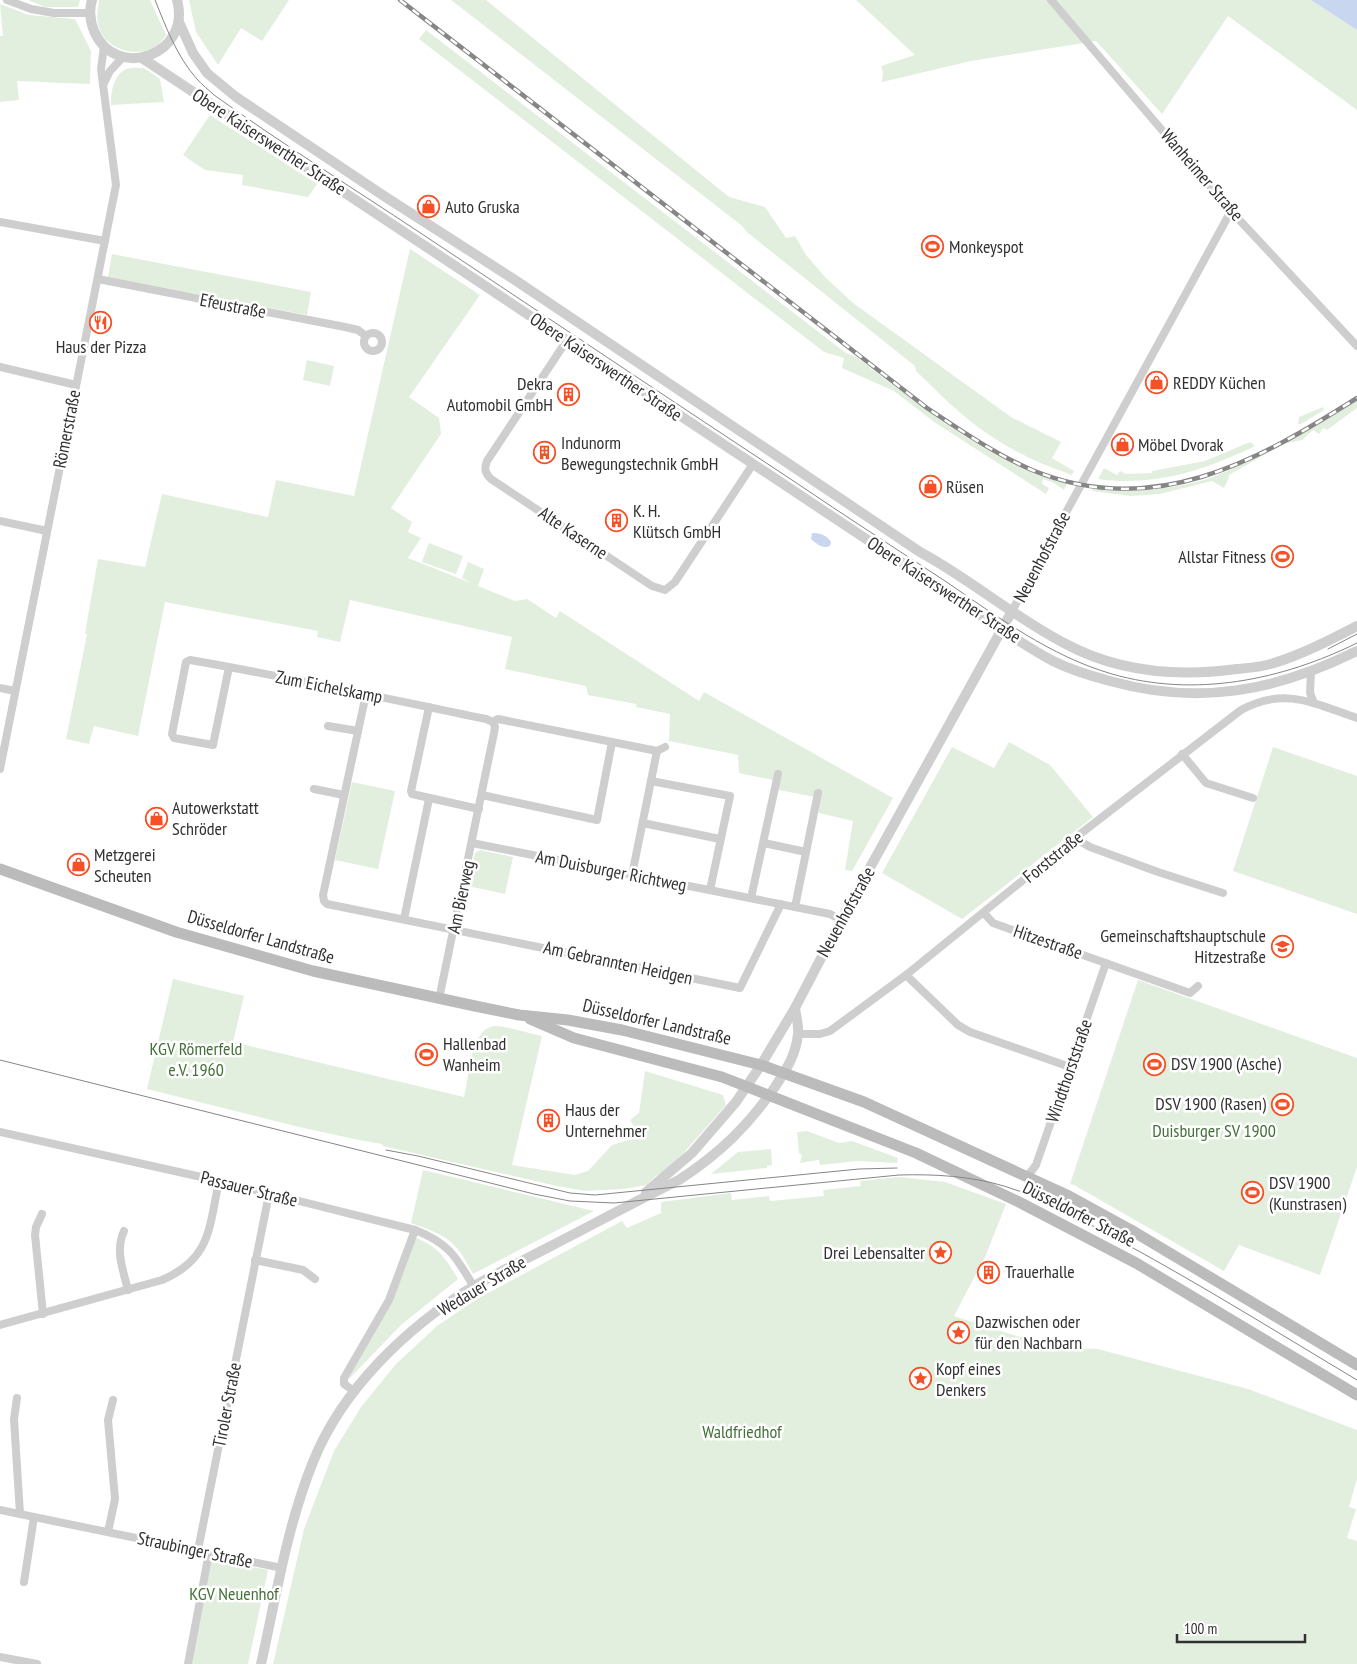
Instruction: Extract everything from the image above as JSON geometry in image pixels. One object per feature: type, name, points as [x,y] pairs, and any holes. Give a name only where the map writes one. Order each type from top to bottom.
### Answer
[{"type":"main road","name":"Düsseldorfer Landstraße","points":[[0,869],[176,932],[313,971],[520,1015],[568,1020],[622,1030],[761,1065],[784,1073]]},
{"type":"main road","name":"Düsseldorfer Landstraße","points":[[520,1015],[574,1038],[722,1077],[769,1095]]},
{"type":"main road","name":"Düsseldorfer Straße","points":[[784,1073],[864,1102],[1069,1196],[1131,1230],[1357,1365]]},
{"type":"main road","name":"Düsseldorfer Straße","points":[[769,1095],[916,1153],[1026,1206],[1136,1263],[1357,1395]]},
{"type":"street","points":[[7,0],[31,9],[54,13],[90,13]]},
{"type":"street","points":[[92,0],[90,13],[94,31],[104,46],[113,53],[123,57],[142,58],[153,55],[164,48],[174,36],[179,22],[180,8],[177,0]]},
{"type":"street","name":"Wanheimer Straße","points":[[1051,0],[1231,211],[1357,346]]},
{"type":"street","name":"Obere Kaiserswerther Straße","points":[[179,22],[193,54],[207,73],[236,97],[384,196],[515,280],[870,519],[1065,644],[1093,656],[1131,668],[1168,673],[1201,673],[1272,664],[1302,654],[1357,626]]},
{"type":"street","name":"Römerstraße","points":[[0,769],[116,185],[101,69],[104,46]]},
{"type":"street","points":[[103,87],[110,71],[123,57]]},
{"type":"street","name":"Obere Kaiserswerther Straße","points":[[142,58],[1001,629],[1054,661],[1090,676],[1161,693],[1195,694],[1247,690],[1280,683],[1311,672]]},
{"type":"street","name":"Neuenhofstraße","points":[[747,1086],[795,1008],[841,920],[1231,211]]},
{"type":"street","points":[[0,222],[105,241]]},
{"type":"street","name":"Efeustraße","points":[[98,278],[358,330],[366,336]]},
{"type":"street","name":"Alte Kaserne","points":[[567,340],[487,460],[486,474],[491,479],[652,586],[665,590],[675,582],[753,464]]},
{"type":"street","points":[[0,367],[76,384]]},
{"type":"street","points":[[0,521],[47,531]]},
{"type":"street","points":[[1314,703],[1310,693],[1311,672],[1357,651]]},
{"type":"street","name":"Zum Eichelskamp","points":[[229,667],[214,745],[174,738],[172,734],[187,661],[190,660],[229,667],[366,694],[493,722],[498,720],[612,742],[661,749],[651,781],[632,875]]},
{"type":"street","points":[[0,688],[15,691]]},
{"type":"street","name":"Am Gebrannten Heidgen","points":[[366,694],[323,895],[324,901],[329,905],[740,988],[781,904]]},
{"type":"street","name":"Forststraße","points":[[798,1034],[820,1034],[830,1031],[906,975],[1182,754],[1251,704],[1281,697],[1294,697],[1357,718]]},
{"type":"street","points":[[429,707],[411,791],[412,794],[479,809]]},
{"type":"street","name":"Am Bierweg","points":[[439,999],[482,795],[495,728],[493,722]]},
{"type":"street","points":[[328,726],[358,731]]},
{"type":"street","points":[[482,795],[597,820],[612,742]]},
{"type":"street","points":[[1182,754],[1206,783],[1253,798]]},
{"type":"street","points":[[751,898],[778,774]]},
{"type":"street","points":[[651,781],[730,796],[710,890]]},
{"type":"street","points":[[314,789],[344,795]]},
{"type":"street","points":[[795,907],[818,793]]},
{"type":"street","points":[[404,920],[429,799]]},
{"type":"street","points":[[643,823],[720,839]]},
{"type":"street","points":[[1075,838],[1098,850],[1223,893]]},
{"type":"street","name":"Am Duisburger Richtweg","points":[[472,843],[830,914],[841,920]]},
{"type":"street","points":[[764,843],[806,852]]},
{"type":"street","name":"Hitzestraße","points":[[984,912],[993,923],[1190,993],[1198,986]]},
{"type":"street","name":"Windthorststraße","points":[[1027,1177],[1036,1165],[1106,963]]},
{"type":"street","points":[[906,975],[958,1025],[970,1032],[1070,1067]]},
{"type":"street","points":[[784,1073],[793,1058],[798,1034],[795,1008]]},
{"type":"street","points":[[782,1030],[798,1034]]},
{"type":"street","name":"Wedauer Straße","points":[[261,1664],[298,1503],[313,1461],[332,1424],[354,1391],[392,1349],[422,1323],[474,1287],[679,1180],[715,1155],[743,1128],[784,1073]]},
{"type":"street","name":"Wedauer Straße","points":[[627,1206],[692,1153],[747,1086]]},
{"type":"street","name":"Passauer Straße","points":[[0,1132],[219,1181],[415,1230],[431,1236],[446,1246],[457,1258],[474,1287]]},
{"type":"street","points":[[0,1326],[162,1280],[177,1273],[190,1264],[201,1250],[208,1233],[219,1181]]},
{"type":"street","name":"Tiroler Straße","points":[[198,1550],[269,1194]]},
{"type":"street","points":[[42,1214],[36,1227],[35,1235],[43,1314]]},
{"type":"street","points":[[124,1230],[119,1248],[128,1290]]},
{"type":"street","points":[[354,1391],[344,1384],[344,1378],[389,1300],[415,1230]]},
{"type":"street","points":[[256,1260],[303,1270],[315,1279]]},
{"type":"street","points":[[17,1398],[14,1419],[20,1514]]},
{"type":"street","points":[[108,1532],[115,1499],[108,1420],[113,1400]]},
{"type":"street","name":"Straubinger Straße","points":[[0,1510],[282,1568]]},
{"type":"street","points":[[24,1582],[34,1517]]},
{"type":"street","points":[[188,1664],[209,1553]]},
{"type":"street","points":[[0,1657],[37,1664]]},
{"type":"green space","points":[[28,0],[80,0],[78,7],[45,7]]},
{"type":"green space","points":[[99,0],[150,0],[166,35],[152,49],[134,52],[116,47],[103,36],[99,28],[97,18]]},
{"type":"green space","points":[[189,0],[289,0],[262,41],[241,28],[218,65],[196,32]]},
{"type":"green space","points":[[451,0],[486,0],[729,197],[765,207],[786,238],[795,236],[806,255],[825,277],[853,303],[1011,417],[1061,442],[1052,458],[1074,471],[1072,475],[1015,451],[976,426],[916,371],[915,366],[748,233],[741,225]]},
{"type":"green space","points":[[856,0],[1311,0],[1357,30],[1357,110],[1228,16],[1162,114],[1096,41],[971,61],[882,82],[883,73],[881,66],[915,55]]},
{"type":"green space","points":[[0,4],[29,15],[75,19],[91,51],[90,84],[17,81],[19,100],[0,102],[0,36],[3,36]]},
{"type":"green space","points":[[426,30],[846,353],[856,357],[930,413],[983,447],[1010,462],[1038,474],[1067,483],[1064,490],[1054,483],[1043,479],[1042,484],[1049,488],[1046,494],[934,422],[894,391],[842,368],[844,358],[824,352],[419,39]]},
{"type":"green space","points":[[129,68],[144,68],[160,79],[164,102],[111,105],[112,89],[122,71]]},
{"type":"green space","points":[[210,115],[317,184],[308,197],[242,185],[243,175],[205,170],[183,155]]},
{"type":"green space","points":[[410,249],[480,295],[409,397],[439,418],[441,434],[391,508],[412,522],[408,532],[421,538],[408,558],[471,583],[462,578],[468,562],[484,569],[478,586],[515,601],[527,599],[556,618],[560,611],[699,701],[704,692],[893,798],[852,871],[845,870],[853,821],[819,813],[815,797],[779,790],[773,780],[739,773],[738,755],[669,741],[670,714],[636,707],[636,704],[588,695],[586,686],[505,669],[512,637],[350,600],[340,642],[317,637],[318,631],[165,602],[138,736],[94,726],[89,744],[66,739],[87,634],[85,633],[98,559],[145,567],[162,494],[268,517],[276,480],[354,496]]},
{"type":"green space","points":[[112,254],[311,292],[307,315],[108,277]]},
{"type":"green space","points":[[307,360],[334,366],[330,386],[303,380]]},
{"type":"green space","points":[[1357,400],[1357,408],[1327,430],[1323,428],[1319,434],[1313,430],[1302,440],[1287,443],[1274,449],[1229,475],[1224,488],[1212,481],[1160,494],[1131,496],[1092,491],[1094,487],[1121,490],[1163,488],[1211,478],[1272,449]]},
{"type":"green space","points":[[1323,407],[1324,410],[1298,424],[1299,417]]},
{"type":"green space","points":[[1250,442],[1255,446],[1199,469],[1179,474],[1139,481],[1098,479],[1104,468],[1117,475],[1120,471],[1126,474],[1152,473],[1152,471],[1205,461]]},
{"type":"green space","points":[[429,543],[463,556],[456,574],[422,562]]},
{"type":"green space","points":[[1009,742],[1050,765],[1093,817],[962,919],[882,873],[952,747],[994,768]]},
{"type":"green space","points":[[1273,747],[1357,776],[1357,914],[1233,871]]},
{"type":"green space","points":[[352,782],[395,791],[378,869],[335,860]]},
{"type":"green space","points":[[480,850],[513,857],[505,894],[468,886],[475,853]]},
{"type":"green space","name":"KGV Römerfeld e.V. 1960","points":[[173,979],[244,996],[233,1042],[464,1097],[472,1055],[480,1035],[487,1029],[500,1026],[542,1036],[512,1165],[575,1175],[588,1171],[612,1145],[632,1139],[635,1128],[630,1120],[639,1113],[645,1071],[723,1095],[726,1105],[667,1170],[656,1176],[646,1185],[624,1189],[585,1191],[557,1186],[383,1146],[382,1144],[299,1127],[147,1089]]},
{"type":"green space","name":"Duisburger SV 1900","points":[[1138,980],[1357,1058],[1357,1167],[1320,1275],[1239,1245],[1224,1271],[1070,1184]]},
{"type":"green space","points":[[807,1131],[839,1143],[852,1141],[898,1158],[897,1163],[857,1161],[820,1165],[819,1160],[800,1163],[802,1155],[799,1153],[797,1132]]},
{"type":"green space","points":[[771,1149],[772,1165],[767,1166],[767,1168],[711,1174],[738,1152]]},
{"type":"green space","points":[[423,1170],[594,1211],[473,1274],[461,1254],[449,1241],[442,1236],[411,1223]]},
{"type":"green space","name":"Waldfriedhof","points":[[899,1177],[945,1182],[1006,1204],[986,1255],[954,1316],[1045,1345],[1098,1349],[1248,1389],[1357,1430],[1357,1479],[1349,1507],[1356,1509],[1347,1538],[1357,1541],[1357,1664],[273,1664],[304,1529],[334,1451],[361,1407],[396,1364],[437,1326],[477,1299],[622,1221],[627,1228],[661,1213],[661,1202],[731,1193],[732,1200],[769,1196],[770,1201],[824,1196],[823,1190],[861,1186],[860,1181]]},
{"type":"green space","points":[[416,1238],[431,1245],[441,1254],[458,1279],[401,1325],[348,1380]]},
{"type":"green space","name":"KGV Neuenhof","points":[[212,1559],[268,1570],[248,1664],[191,1664]]},
{"type":"water","points":[[1311,0],[1357,0],[1357,30]]},
{"type":"water","points":[[812,533],[825,536],[831,542],[830,546],[824,547],[811,539]]},
{"type":"tram line","points":[[155,0],[184,61],[199,81],[214,95],[290,148],[1005,622],[1046,646],[1067,657],[1112,674],[1143,681],[1206,684],[1238,681],[1299,667],[1357,643]]},
{"type":"tram line","points":[[1328,649],[1357,634]]},
{"type":"tram line","points":[[0,1060],[534,1194],[570,1201],[614,1203],[899,1175],[952,1176],[1004,1186],[1051,1204],[1154,1259],[1357,1380]]},
{"type":"tram line","points":[[386,1150],[570,1193],[595,1195],[859,1169],[897,1168]]},
{"type":"railway","points":[[400,0],[927,408],[991,449],[1032,470],[1077,484],[1120,489],[1161,486],[1202,477],[1242,462],[1281,443],[1357,398]]},
{"type":"place","name":"Auto Gruska","points":[[429,207]]},
{"type":"place","name":"Monkeyspot","points":[[933,247]]},
{"type":"place","name":"Haus der Pizza","points":[[101,322]]},
{"type":"place","name":"REDDY Küchen","points":[[1157,383]]},
{"type":"place","name":"Dekra Automobil GmbH","points":[[569,394]]},
{"type":"place","name":"Möbel Dvorak","points":[[1122,445]]},
{"type":"place","name":"Indunorm Bewegungstechnik GmbH","points":[[545,453]]},
{"type":"place","name":"Rüsen","points":[[930,487]]},
{"type":"place","name":"K. H. Klütsch GmbH","points":[[617,521]]},
{"type":"place","name":"Allstar Fitness","points":[[1282,557]]},
{"type":"place","name":"Autowerkstatt Schröder","points":[[156,818]]},
{"type":"place","name":"Metzgerei Scheuten","points":[[78,865]]},
{"type":"place","name":"Gemeinschaftshauptschule Hitzestraße","points":[[1282,946]]},
{"type":"place","name":"Hallenbad Wanheim","points":[[427,1054]]},
{"type":"place","name":"DSV 1900 (Asche)","points":[[1155,1064]]},
{"type":"place","name":"DSV 1900 (Rasen)","points":[[1282,1104]]},
{"type":"place","name":"Haus der Unternehmer","points":[[549,1120]]},
{"type":"place","name":"DSV 1900 (Kunstrasen)","points":[[1253,1193]]},
{"type":"place","name":"Drei Lebensalter","points":[[941,1253]]},
{"type":"place","name":"Trauerhalle","points":[[989,1272]]},
{"type":"place","name":"Dazwischen oder für den Nachbarn","points":[[959,1332]]},
{"type":"place","name":"Kopf eines Denkers","points":[[920,1379]]}]
